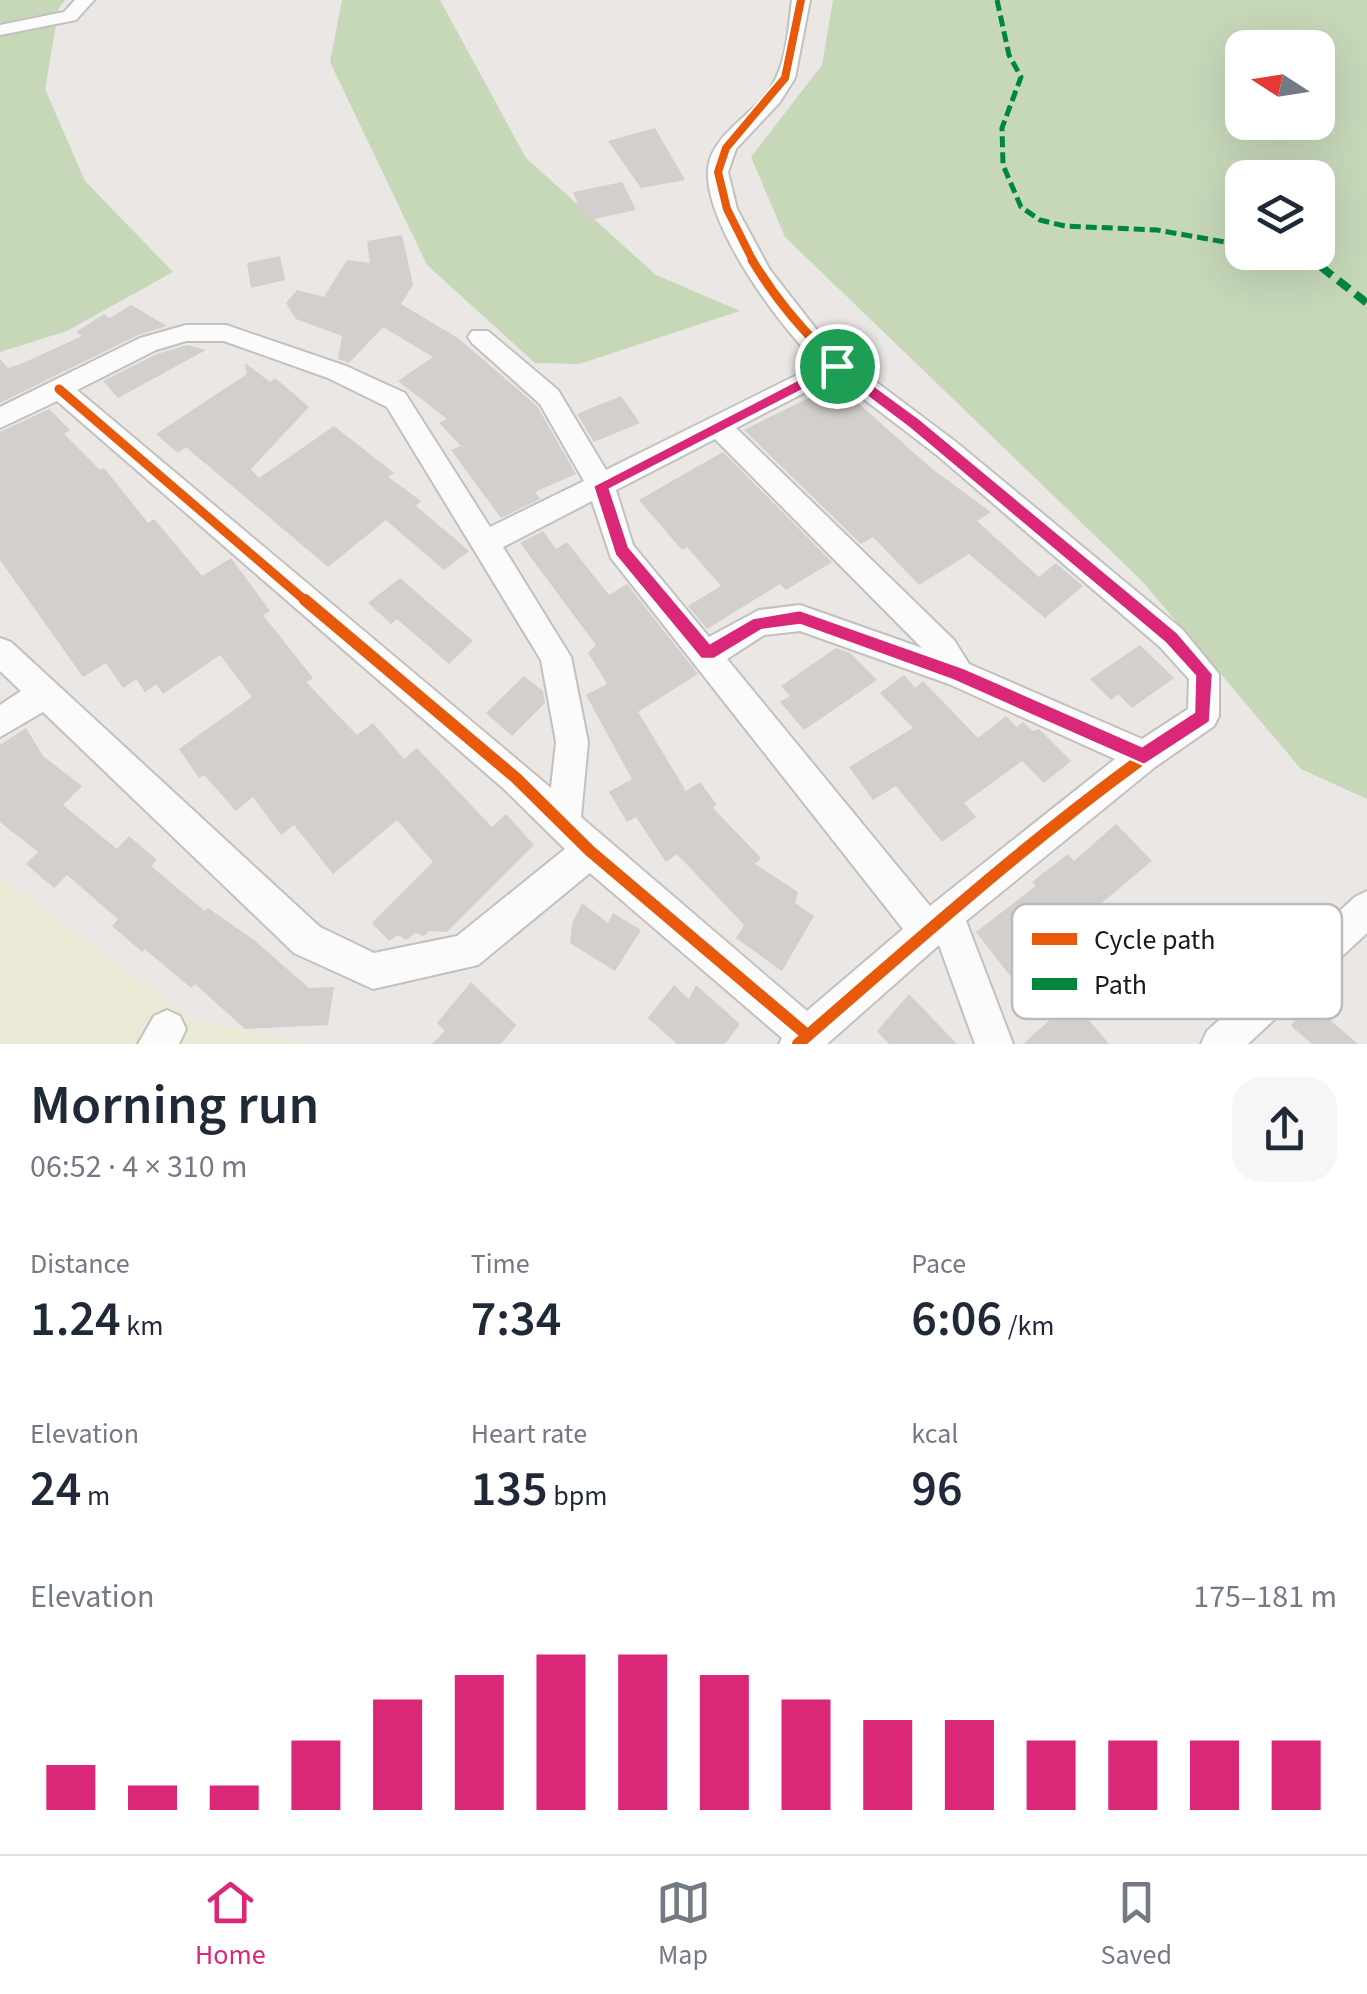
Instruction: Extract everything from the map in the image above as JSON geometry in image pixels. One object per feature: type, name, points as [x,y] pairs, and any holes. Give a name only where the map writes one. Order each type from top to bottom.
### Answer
[{"type":"street","points":[[0,30],[70,16],[85,0]]},
{"type":"street","points":[[59,389],[173,481],[379,665],[564,820],[590,851],[802,1040],[937,923],[1144,756],[1203,716],[1204,674],[1171,638],[915,424],[837,366],[798,328],[720,194],[718,167],[733,140],[779,90],[793,60],[801,0]]},
{"type":"street","points":[[0,418],[148,344],[186,333],[226,333],[396,400],[556,656],[572,742],[564,820]]},
{"type":"street","points":[[480,336],[549,397],[601,486],[621,550],[937,923],[994,1044]]},
{"type":"street","points":[[485,543],[837,366]]},
{"type":"street","points":[[720,428],[943,649],[958,674]]},
{"type":"street","points":[[708,654],[759,623],[800,618],[958,674],[1144,756]]},
{"type":"street","points":[[0,651],[307,940],[374,971],[465,952],[590,851]]},
{"type":"street","points":[[0,722],[45,693]]},
{"type":"street","points":[[1342,932],[1367,909]]},
{"type":"street","points":[[1220,1044],[1247,1019]]},
{"type":"green space","points":[[0,0],[65,0],[59,8],[45,89],[85,181],[173,272],[67,331],[0,352]]},
{"type":"green space","points":[[342,0],[440,0],[526,158],[656,275],[740,311],[579,364],[535,363],[427,265],[330,62]]},
{"type":"green space","points":[[833,0],[1367,0],[1367,799],[1301,769],[1142,581],[785,237],[751,157],[822,65]]},
{"type":"green space","points":[[0,877],[192,1020],[307,1044],[0,1044]]},
{"type":"building","points":[[655,128],[685,180],[641,188],[608,141]]},
{"type":"building","points":[[622,182],[636,210],[585,221],[573,192]]},
{"type":"building","points":[[402,235],[413,285],[401,304],[458,338],[537,406],[576,474],[535,492],[540,499],[501,518],[451,450],[461,446],[439,423],[447,419],[398,381],[433,357],[383,327],[349,363],[338,359],[342,336],[296,319],[286,303],[297,290],[324,297],[347,260],[370,263],[367,241]]},
{"type":"building","points":[[280,256],[285,280],[251,288],[247,263]]},
{"type":"building","points":[[131,305],[167,326],[138,335],[0,403],[0,359],[8,368],[21,364],[82,336],[76,332],[104,314],[110,318]]},
{"type":"building","points":[[187,345],[206,350],[118,398],[103,381],[157,354]]},
{"type":"building","points":[[245,363],[270,382],[275,378],[309,407],[251,469],[259,478],[334,426],[394,473],[388,477],[421,501],[416,506],[469,551],[444,570],[386,520],[328,567],[186,447],[178,453],[156,434],[247,374]]},
{"type":"building","points":[[837,384],[932,469],[991,512],[977,521],[1039,577],[1056,563],[1083,586],[1045,618],[969,554],[919,585],[873,537],[861,544],[744,430]]},
{"type":"building","points":[[621,396],[640,423],[594,442],[577,414]]},
{"type":"building","points":[[49,409],[70,430],[64,434],[100,470],[104,468],[148,523],[154,519],[202,576],[231,558],[270,611],[263,615],[313,678],[306,682],[357,735],[373,723],[404,759],[417,748],[492,827],[506,814],[534,845],[447,932],[429,931],[424,936],[415,933],[406,940],[398,935],[389,941],[372,923],[433,862],[397,820],[333,874],[294,825],[281,835],[253,797],[236,811],[204,775],[199,778],[179,749],[252,697],[220,655],[163,694],[156,684],[145,692],[136,679],[123,688],[106,663],[83,677],[0,560],[0,432]]},
{"type":"building","points":[[723,452],[832,562],[786,590],[780,584],[707,629],[688,606],[721,586],[687,547],[682,550],[639,500]]},
{"type":"building","points":[[543,531],[556,549],[567,542],[609,595],[627,584],[698,674],[638,712],[686,791],[700,782],[717,805],[713,808],[761,858],[755,864],[798,892],[795,903],[814,916],[782,971],[736,938],[744,925],[677,854],[666,862],[636,817],[627,822],[609,792],[632,779],[586,695],[607,684],[588,653],[596,645],[520,543]]},
{"type":"building","points":[[400,578],[473,641],[449,664],[397,619],[391,624],[368,603]]},
{"type":"building","points":[[1140,645],[1174,678],[1132,708],[1118,694],[1111,700],[1090,679]]},
{"type":"building","points":[[836,648],[850,653],[877,680],[804,730],[780,702],[790,696],[781,686]]},
{"type":"building","points":[[904,675],[915,688],[923,681],[978,738],[1006,716],[1017,727],[1023,722],[1033,731],[1039,729],[1071,761],[1044,783],[1022,761],[964,803],[976,817],[942,842],[896,786],[873,800],[849,767],[913,728],[880,693]]},
{"type":"building","points":[[524,676],[543,691],[545,703],[512,736],[486,713]]},
{"type":"building","points":[[26,728],[43,756],[82,786],[63,805],[117,849],[129,836],[157,860],[151,866],[205,911],[208,908],[254,940],[309,988],[334,987],[328,1025],[245,1029],[195,984],[191,988],[145,949],[142,952],[112,926],[118,919],[67,875],[54,888],[26,864],[38,852],[0,822],[0,745]]},
{"type":"building","points":[[1116,824],[1152,861],[1100,904],[1013,904],[1036,886],[1032,882],[1068,854],[1074,861]]},
{"type":"building","points":[[582,903],[608,923],[613,913],[641,930],[615,971],[570,943],[572,924]]},
{"type":"building","points":[[1012,904],[1012,978],[976,932]]},
{"type":"building","points":[[471,982],[516,1025],[501,1044],[432,1044],[445,1031],[437,1023]]},
{"type":"building","points":[[674,985],[689,999],[696,985],[740,1024],[725,1044],[677,1044],[648,1018]]},
{"type":"building","points":[[909,994],[957,1044],[889,1044],[877,1031]]},
{"type":"building","points":[[1051,1019],[1088,1019],[1109,1044],[1023,1044]]},
{"type":"building","points":[[1296,1019],[1329,1019],[1358,1044],[1312,1044],[1291,1026]]},
{"type":"marked path","points":[[997,0],[1009,55],[1021,77],[1002,128],[1003,165],[1021,207],[1040,220],[1065,226],[1157,230],[1225,242]]},
{"type":"marked path","points":[[1325,270],[1367,303]]},
{"type":"cycle path","points":[[798,1044],[946,915],[1144,756],[1203,716],[1204,674],[1171,638],[979,476],[823,354],[797,326],[761,274],[727,209],[718,172],[726,148],[773,98],[785,78],[795,45],[801,0]]},
{"type":"cycle path","points":[[59,389],[516,778],[590,851],[807,1035]]},
{"type":"route","points":[[837,366],[915,424],[1171,638],[1204,674],[1203,716],[1144,756],[958,674],[800,618],[759,623],[708,654],[621,550],[601,486],[837,366]]}]
